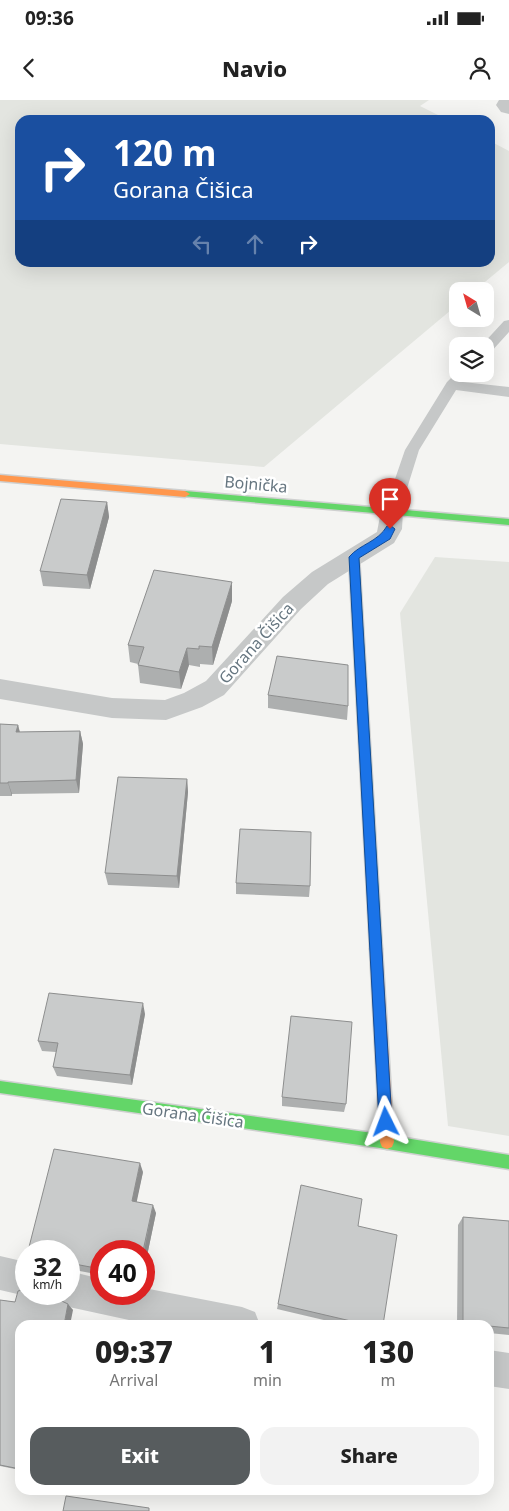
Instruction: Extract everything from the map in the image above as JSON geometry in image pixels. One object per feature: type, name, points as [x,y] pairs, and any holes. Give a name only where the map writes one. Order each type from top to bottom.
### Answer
[{"type":"street","name":"Bojnička","points":[[0,478],[509,522]]},
{"type":"street","name":"Gorana Čišica","points":[[0,689],[112,708],[166,710],[193,700],[215,688],[292,603],[320,578],[386,536],[390,529],[392,511]]},
{"type":"street","points":[[354,557],[387,1142]]},
{"type":"street","name":"Gorana Čišica","points":[[0,1087],[387,1142],[509,1162]]},
{"type":"street","points":[[0,1273],[15,1276]]},
{"type":"street","points":[[80,1291],[214,1320]]},
{"type":"street","points":[[494,1369],[509,1371]]},
{"type":"lane","points":[[505,100],[502,104],[505,110],[509,111]]},
{"type":"lane","points":[[494,340],[509,324]]},
{"type":"lane","points":[[392,511],[412,450],[455,382]]},
{"type":"lane","points":[[452,385],[509,392]]},
{"type":"shaded area","points":[[0,100],[429,100],[420,106],[438,115],[15,115],[15,267],[495,267],[495,144],[509,151],[509,262],[485,282],[449,282],[449,312],[264,467],[0,444]]},
{"type":"shaded area","points":[[435,557],[509,562],[509,1136],[448,1126],[400,613]]},
{"type":"building","points":[[61,499],[107,502],[87,575],[40,571]]},
{"type":"building","points":[[154,570],[232,582],[212,647],[199,646],[199,649],[187,648],[179,672],[138,665],[144,647],[128,645]]},
{"type":"building","points":[[277,656],[348,665],[348,706],[268,695]]},
{"type":"building","points":[[0,724],[18,725],[16,732],[80,731],[76,780],[0,783]]},
{"type":"building","points":[[118,777],[187,779],[177,876],[105,873]]},
{"type":"building","points":[[240,829],[311,832],[310,886],[236,883]]},
{"type":"building","points":[[49,993],[143,1003],[130,1075],[53,1067],[58,1043],[38,1041]]},
{"type":"building","points":[[291,1016],[352,1022],[346,1104],[282,1097]]},
{"type":"building","points":[[54,1149],[140,1163],[132,1201],[153,1205],[145,1240],[90,1240],[90,1267],[80,1265],[80,1240],[31,1240]]},
{"type":"building","points":[[301,1185],[362,1199],[358,1226],[397,1235],[384,1320],[347,1320],[278,1304]]},
{"type":"building","points":[[463,1217],[509,1221],[509,1328],[494,1326],[494,1320],[463,1320]]},
{"type":"building","points":[[0,1300],[15,1302],[15,1305],[68,1305],[65,1320],[15,1320],[15,1468],[0,1465]]},
{"type":"building","points":[[66,1496],[149,1508],[149,1511],[63,1511]]},
{"type":"traffic: fast","points":[[185,494],[509,522]]},
{"type":"traffic: fast","points":[[354,557],[376,949]]},
{"type":"traffic: fast","points":[[0,1087],[387,1142],[509,1162]]},
{"type":"traffic: slow","points":[[0,478],[185,494]]},
{"type":"traffic: slow","points":[[376,949],[387,1142]]},
{"type":"route","points":[[386,1122],[354,557],[380,542],[390,529]]}]
